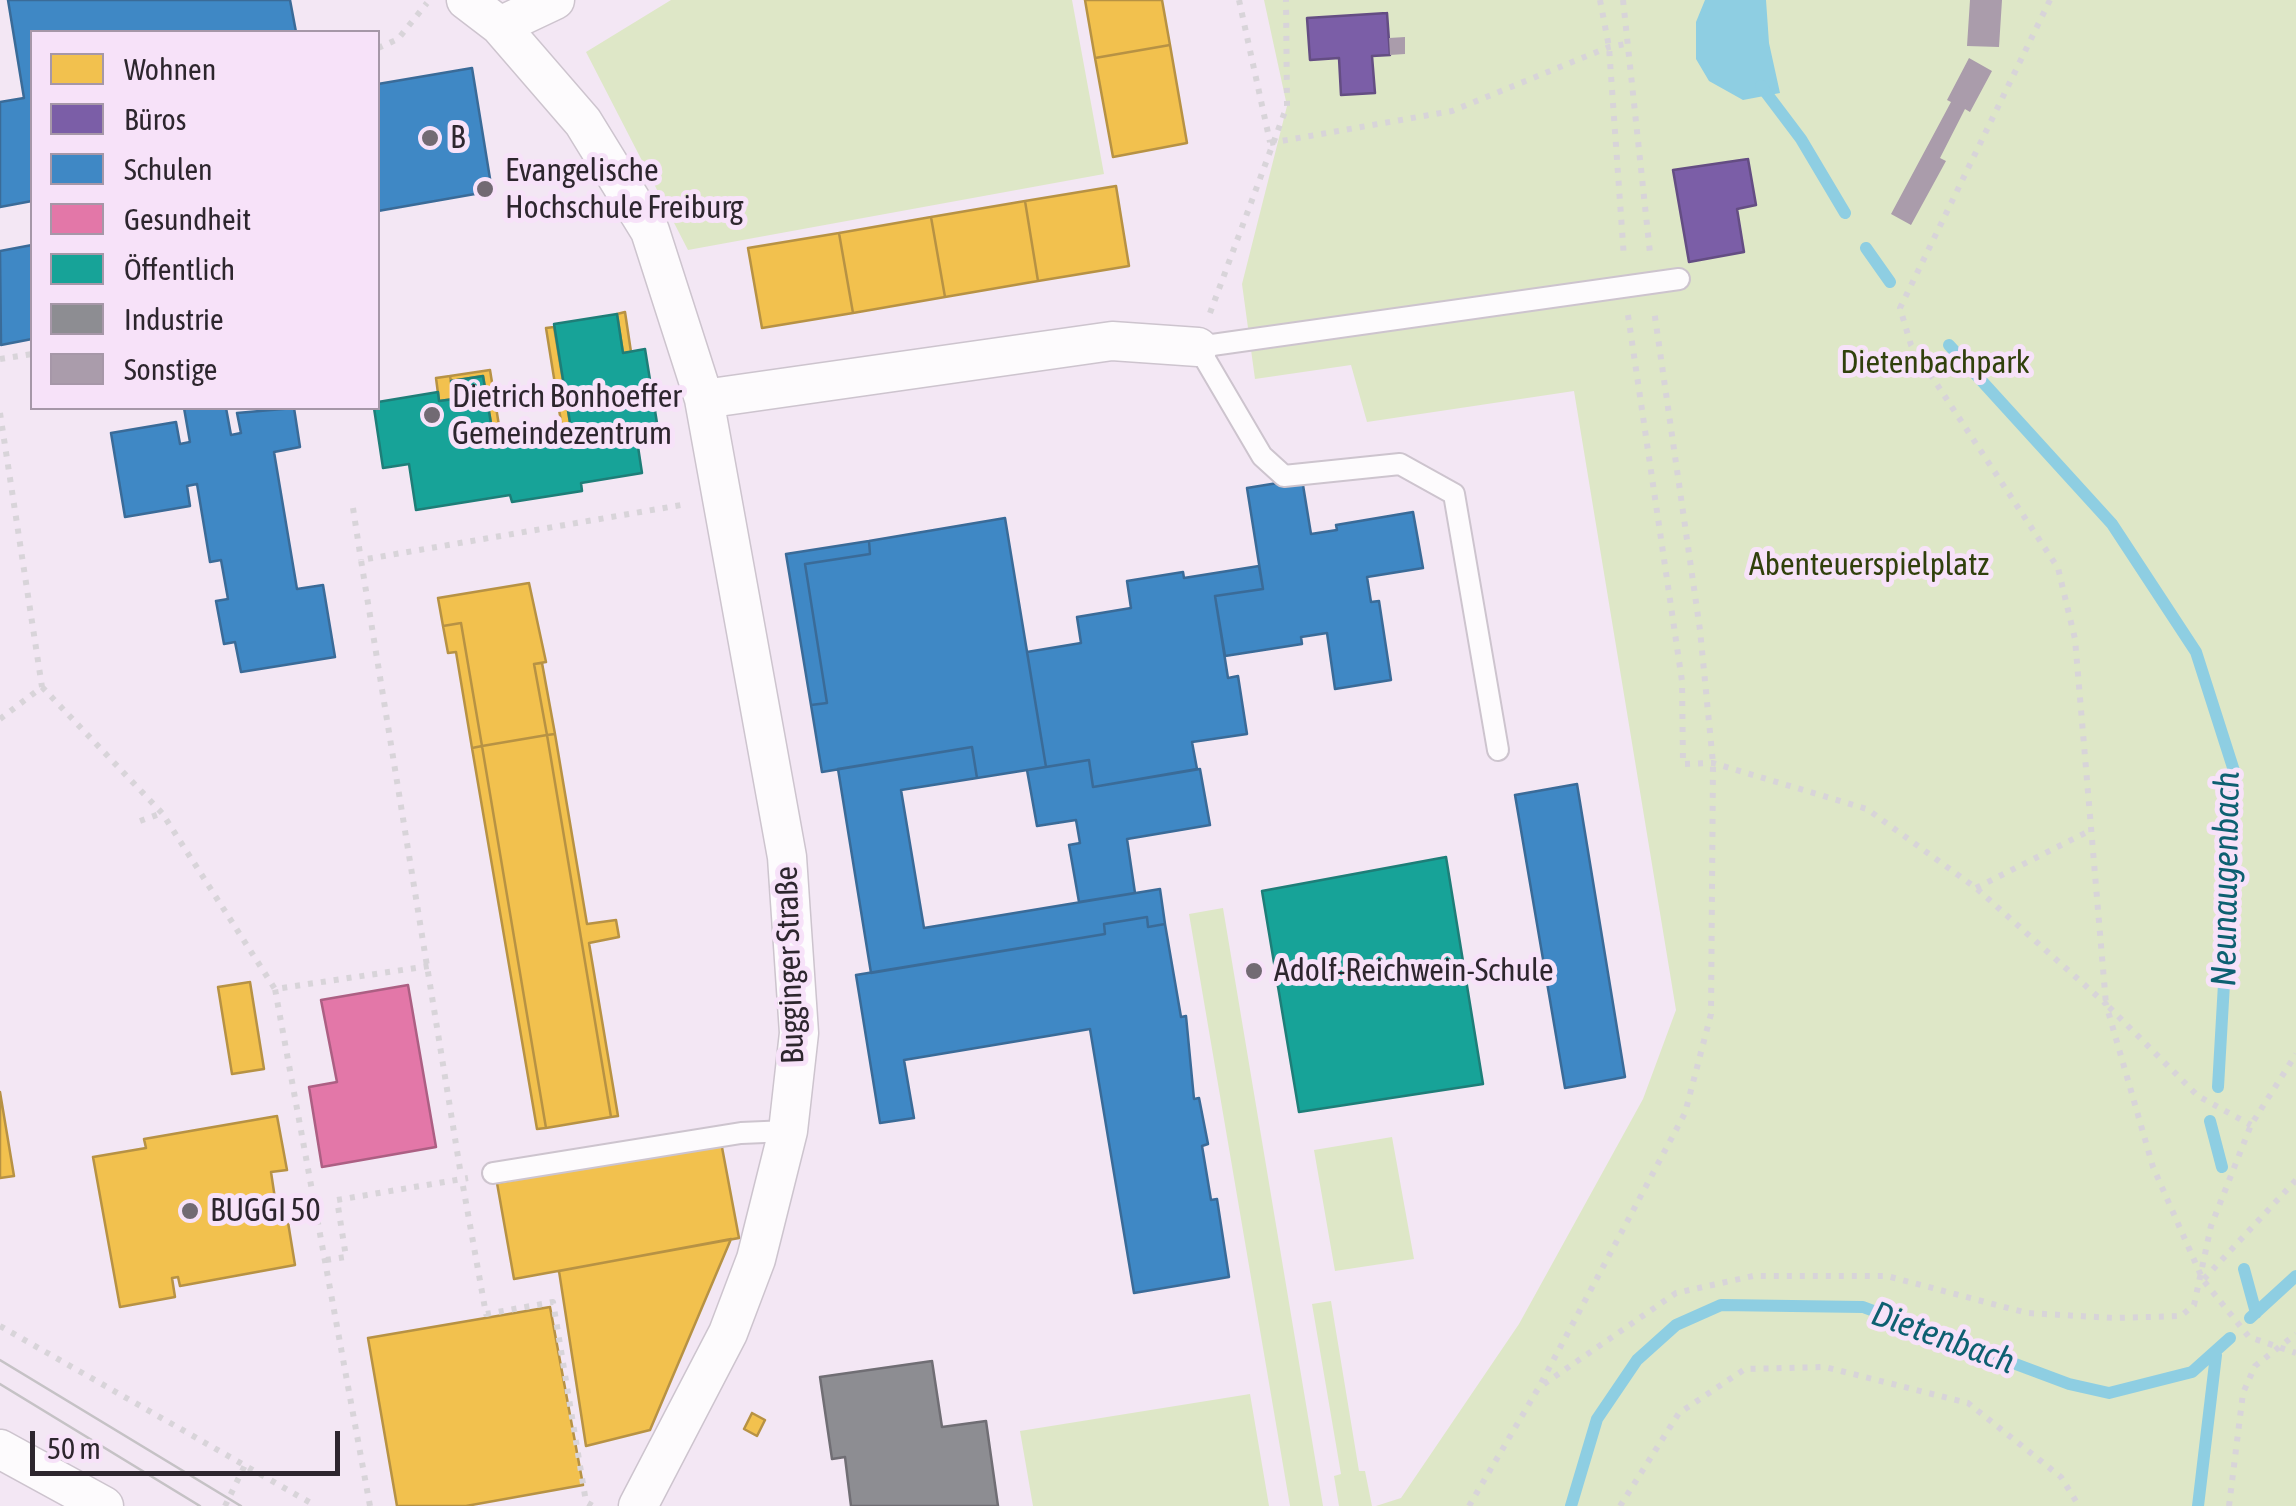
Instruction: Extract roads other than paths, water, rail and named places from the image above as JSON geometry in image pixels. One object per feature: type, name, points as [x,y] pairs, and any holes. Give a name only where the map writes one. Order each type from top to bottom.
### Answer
[{"type":"street","name":"Bugginger Straße","points":[[466,0],[500,26],[583,122],[650,231],[704,400],[787,857],[799,1033],[788,1132],[756,1259],[728,1333],[638,1506]]},
{"type":"street","points":[[500,26],[555,0]]},
{"type":"street","points":[[704,400],[1112,341],[1198,347]]},
{"type":"street","points":[[0,1449],[104,1506]]},
{"type":"lane","points":[[1498,750],[1454,494],[1400,464],[1284,476],[1262,456],[1198,347],[1679,279]]},
{"type":"lane","points":[[494,1173],[740,1133],[788,1132]]},
{"type":"water","points":[[1705,0],[1766,0],[1769,43],[1780,93],[1743,100],[1709,81],[1696,59],[1696,22]]},
{"type":"waterway","name":"Neunaugenbach","points":[[1761,86],[1801,139],[1845,213]]},
{"type":"waterway","name":"Neunaugenbach","points":[[1866,248],[1890,282]]},
{"type":"waterway","name":"Neunaugenbach","points":[[1949,345],[2112,524],[2196,652],[2236,777],[2218,1087]]},
{"type":"waterway","name":"Neunaugenbach","points":[[2210,1121],[2222,1167]]},
{"type":"waterway","name":"Neunaugenbach","points":[[2244,1269],[2256,1313]]},
{"type":"waterway","name":"Dietenbach","points":[[2250,1318],[2296,1276]]},
{"type":"waterway","name":"Dietenbach","points":[[1571,1506],[1597,1419],[1637,1360],[1676,1325],[1721,1305],[1863,1307],[2069,1384],[2109,1393],[2192,1372],[2230,1338]]},
{"type":"waterway","points":[[2198,1506],[2216,1355]]},
{"type":"tram line","points":[[0,1360],[241,1506]]},
{"type":"tram line","points":[[0,1384],[200,1506]]},
{"type":"place","name":"B","points":[[430,138]]},
{"type":"place","name":"Evangelische Hochschule Freiburg","points":[[485,189]]},
{"type":"place","name":"Dietrich Bonhoeffer Gemeindezentrum","points":[[432,415]]},
{"type":"place","name":"Adolf-Reichwein-Schule","points":[[1254,971]]},
{"type":"place","name":"BUGGI 50","points":[[190,1211]]},
{"type":"park label","name":"Dietenbachpark","points":[[1935,363]]},
{"type":"park label","name":"Abenteuerspielplatz","points":[[1869,565]]}]
